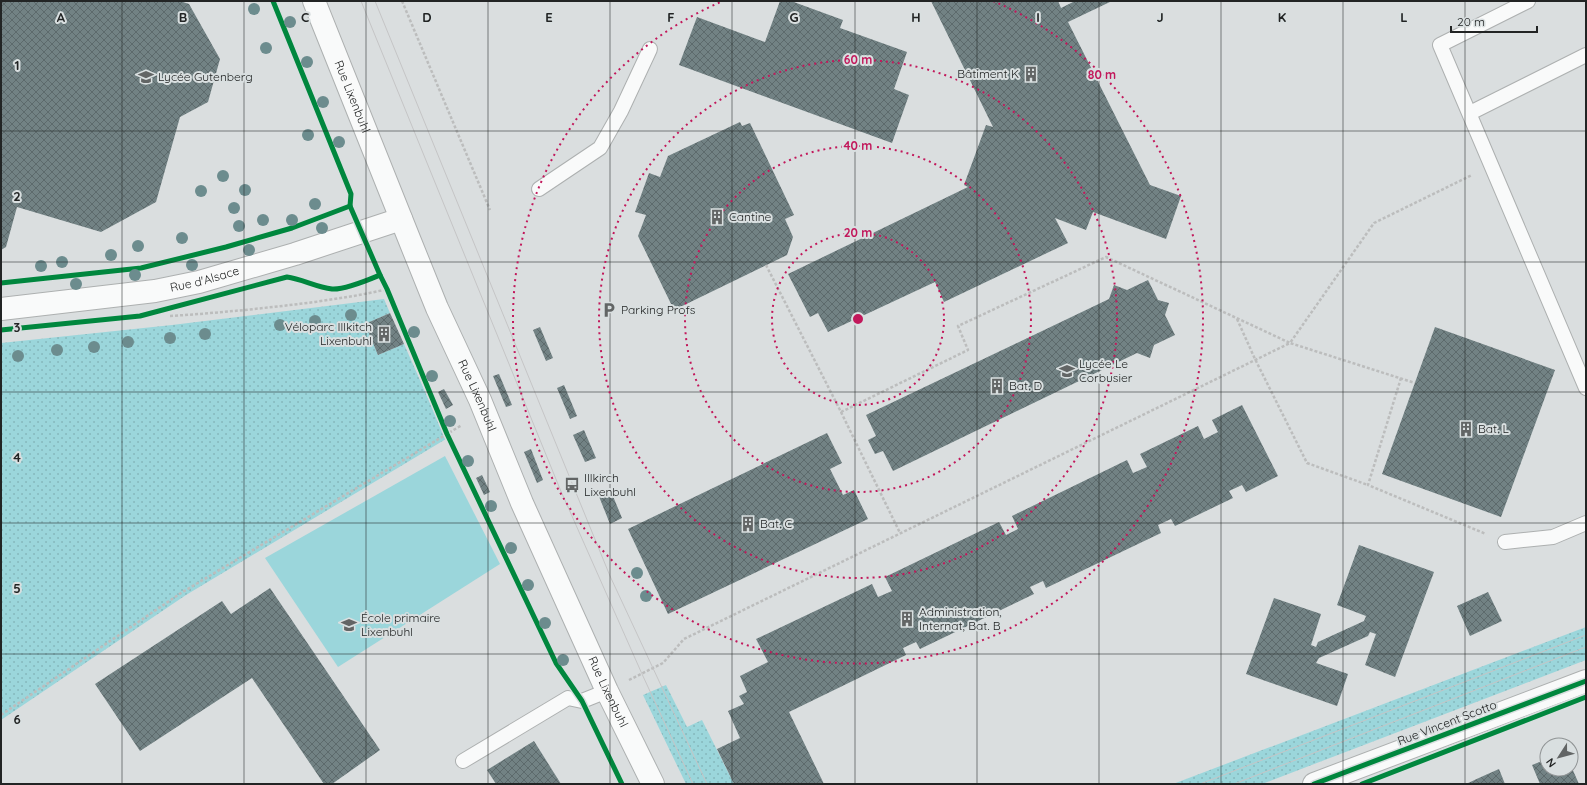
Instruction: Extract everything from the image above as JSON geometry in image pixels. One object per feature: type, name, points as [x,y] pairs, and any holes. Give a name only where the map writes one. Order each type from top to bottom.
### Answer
[{"type":"street","name":"Rue Lixenbuhl","points":[[314,1],[401,219],[522,503],[607,691],[653,784]]},
{"type":"street","name":"Rue d'Alsace","points":[[1,309],[155,291],[199,282],[295,254],[401,219]]},
{"type":"street","name":"Rue Vincent Scotto","points":[[1314,784],[1586,681]]},
{"type":"lane","points":[[1528,1],[1440,45],[1586,388]]},
{"type":"lane","points":[[539,189],[600,148],[621,111],[650,49]]},
{"type":"lane","points":[[1470,113],[1586,55]]},
{"type":"lane","points":[[1505,542],[1553,537],[1586,523]]},
{"type":"lane","points":[[463,761],[568,698],[582,701],[607,691]]},
{"type":"path","points":[[402,1],[490,210]]},
{"type":"path","points":[[607,691],[663,663],[684,639],[1290,342],[1374,223],[1492,166]]},
{"type":"path","points":[[841,412],[968,350],[958,326],[1106,258],[1290,342],[1415,383]]},
{"type":"path","points":[[766,265],[841,412],[900,533]]},
{"type":"path","points":[[163,316],[239,311],[304,303],[354,296],[387,288]]},
{"type":"path","points":[[1236,318],[1307,463],[1368,485],[1505,542]]},
{"type":"path","points":[[1368,485],[1401,378]]},
{"type":"path","points":[[1,715],[181,593],[484,411]]},
{"type":"shaded area","points":[[384,299],[390,313],[365,324],[378,355],[404,344],[446,439],[186,595],[1,720],[1,343],[172,325]]},
{"type":"shaded area","points":[[445,456],[500,564],[338,667],[265,558]]},
{"type":"shaded area","points":[[1586,627],[1586,660],[1262,784],[1173,784]]},
{"type":"shaded area","points":[[666,685],[687,727],[702,720],[734,784],[686,784],[643,695]]},
{"type":"building","points":[[1,1],[180,1],[189,4],[220,59],[208,102],[180,117],[156,202],[101,232],[17,207],[6,247],[1,250]]},
{"type":"building","points":[[780,1],[791,1],[843,20],[840,28],[907,52],[894,89],[909,95],[892,143],[679,65],[697,17],[765,42]]},
{"type":"building","points":[[931,1],[1058,1],[1061,8],[1075,1],[1112,1],[1068,22],[1150,185],[1181,196],[1166,239],[1093,212],[1086,230],[1055,218],[1068,243],[944,302],[935,282],[828,332],[818,313],[810,317],[788,274],[968,187],[964,185],[986,125],[993,127]]},
{"type":"building","name":"Cantine","points":[[740,122],[742,126],[750,123],[794,215],[785,219],[793,237],[787,255],[674,310],[638,236],[646,215],[635,212],[649,173],[660,177],[668,156]]},
{"type":"building","name":"Bat. D","points":[[1148,280],[1158,300],[1169,303],[1165,315],[1175,335],[1154,345],[1150,358],[1137,353],[893,471],[883,451],[875,454],[868,440],[876,436],[866,415],[1109,299],[1114,285],[1127,290]]},
{"type":"building","name":"Véloparc Illkitch Lixenbuhl","points":[[390,313],[404,344],[378,355],[365,324]]},
{"type":"building","points":[[540,327],[553,358],[546,361],[533,330]]},
{"type":"building","name":"Bat. L","points":[[1435,327],[1555,370],[1501,517],[1382,474]]},
{"type":"building","points":[[499,374],[512,405],[506,407],[493,376]]},
{"type":"building","points":[[564,385],[577,416],[570,419],[557,388]]},
{"type":"building","points":[[444,389],[453,405],[446,409],[438,392]]},
{"type":"building","name":"Administration, Internat, Bat. B","points":[[1242,405],[1278,476],[1246,492],[1242,485],[1229,491],[1233,498],[1175,526],[1171,519],[1158,525],[1161,533],[1046,588],[1043,581],[1030,587],[1034,594],[920,649],[916,642],[903,648],[906,655],[789,712],[824,784],[734,784],[717,749],[740,738],[728,711],[744,704],[739,696],[747,692],[740,676],[768,662],[756,639],[872,584],[878,597],[892,591],[885,577],[999,522],[1006,535],[1018,529],[1012,516],[1127,460],[1133,473],[1147,467],[1140,454],[1198,426],[1204,439],[1218,432],[1212,420]]},
{"type":"building","points":[[584,430],[596,458],[585,462],[573,435]]},
{"type":"building","name":"Bat. C","points":[[827,433],[842,463],[830,469],[843,495],[854,490],[868,519],[668,614],[628,529]]},
{"type":"building","points":[[531,449],[543,480],[537,483],[524,452]]},
{"type":"building","points":[[482,475],[490,492],[484,495],[476,478]]},
{"type":"building","points":[[610,489],[622,518],[610,524],[598,494]]},
{"type":"building","points":[[1359,545],[1434,572],[1395,677],[1365,665],[1376,634],[1370,632],[1368,636],[1319,658],[1316,663],[1348,674],[1337,706],[1246,674],[1274,598],[1321,614],[1311,645],[1316,647],[1318,642],[1364,621],[1366,616],[1337,605]]},
{"type":"building","points":[[270,588],[380,750],[332,784],[324,784],[252,678],[140,751],[95,684],[222,601],[231,614]]},
{"type":"building","points":[[1488,592],[1502,621],[1470,636],[1457,606]]},
{"type":"building","points":[[534,741],[561,784],[496,784],[487,770]]},
{"type":"building","points":[[1539,762],[1539,777],[1576,777],[1579,784],[1540,784],[1532,765]]},
{"type":"building","points":[[1499,769],[1505,784],[1466,784],[1481,777]]},
{"type":"tram line","points":[[361,1],[560,489],[642,674],[693,784]]},
{"type":"tram line","points":[[375,1],[610,576],[707,784]]},
{"type":"tram line","points":[[1200,784],[1586,635]]},
{"type":"tram line","points":[[1234,784],[1586,647]]},
{"type":"cycle path","points":[[273,1],[351,194],[350,206],[387,289],[447,434],[556,663],[582,701],[622,784]]},
{"type":"cycle path","points":[[1,283],[141,268],[226,247],[292,228],[350,206]]},
{"type":"cycle path","points":[[1,330],[140,316],[287,277],[326,288],[337,289],[380,275]]},
{"type":"cycle path","points":[[1314,784],[1586,681]]},
{"type":"cycle path","points":[[1362,784],[1586,697]]},
{"type":"place","name":"Bâtiment K","points":[[1031,74]]},
{"type":"place","name":"Lycée Gutenberg","points":[[146,77]]},
{"type":"place","name":"Cantine","points":[[717,217]]},
{"type":"place","name":"Parking Profs","points":[[609,310]]},
{"type":"place","name":"Véloparc Illkitch Lixenbuhl","points":[[384,334]]},
{"type":"place","name":"Lycée Le Corbusier","points":[[1067,371]]},
{"type":"place","name":"Bat. D","points":[[997,386]]},
{"type":"place","name":"Bat. L","points":[[1466,429]]},
{"type":"place","name":"Illkirch Lixenbuhl","points":[[572,485]]},
{"type":"place","name":"Bat. C","points":[[748,524]]},
{"type":"place","name":"Administration, Internat, Bat. B","points":[[907,619]]},
{"type":"place","name":"École primaire Lixenbuhl","points":[[349,625]]}]
